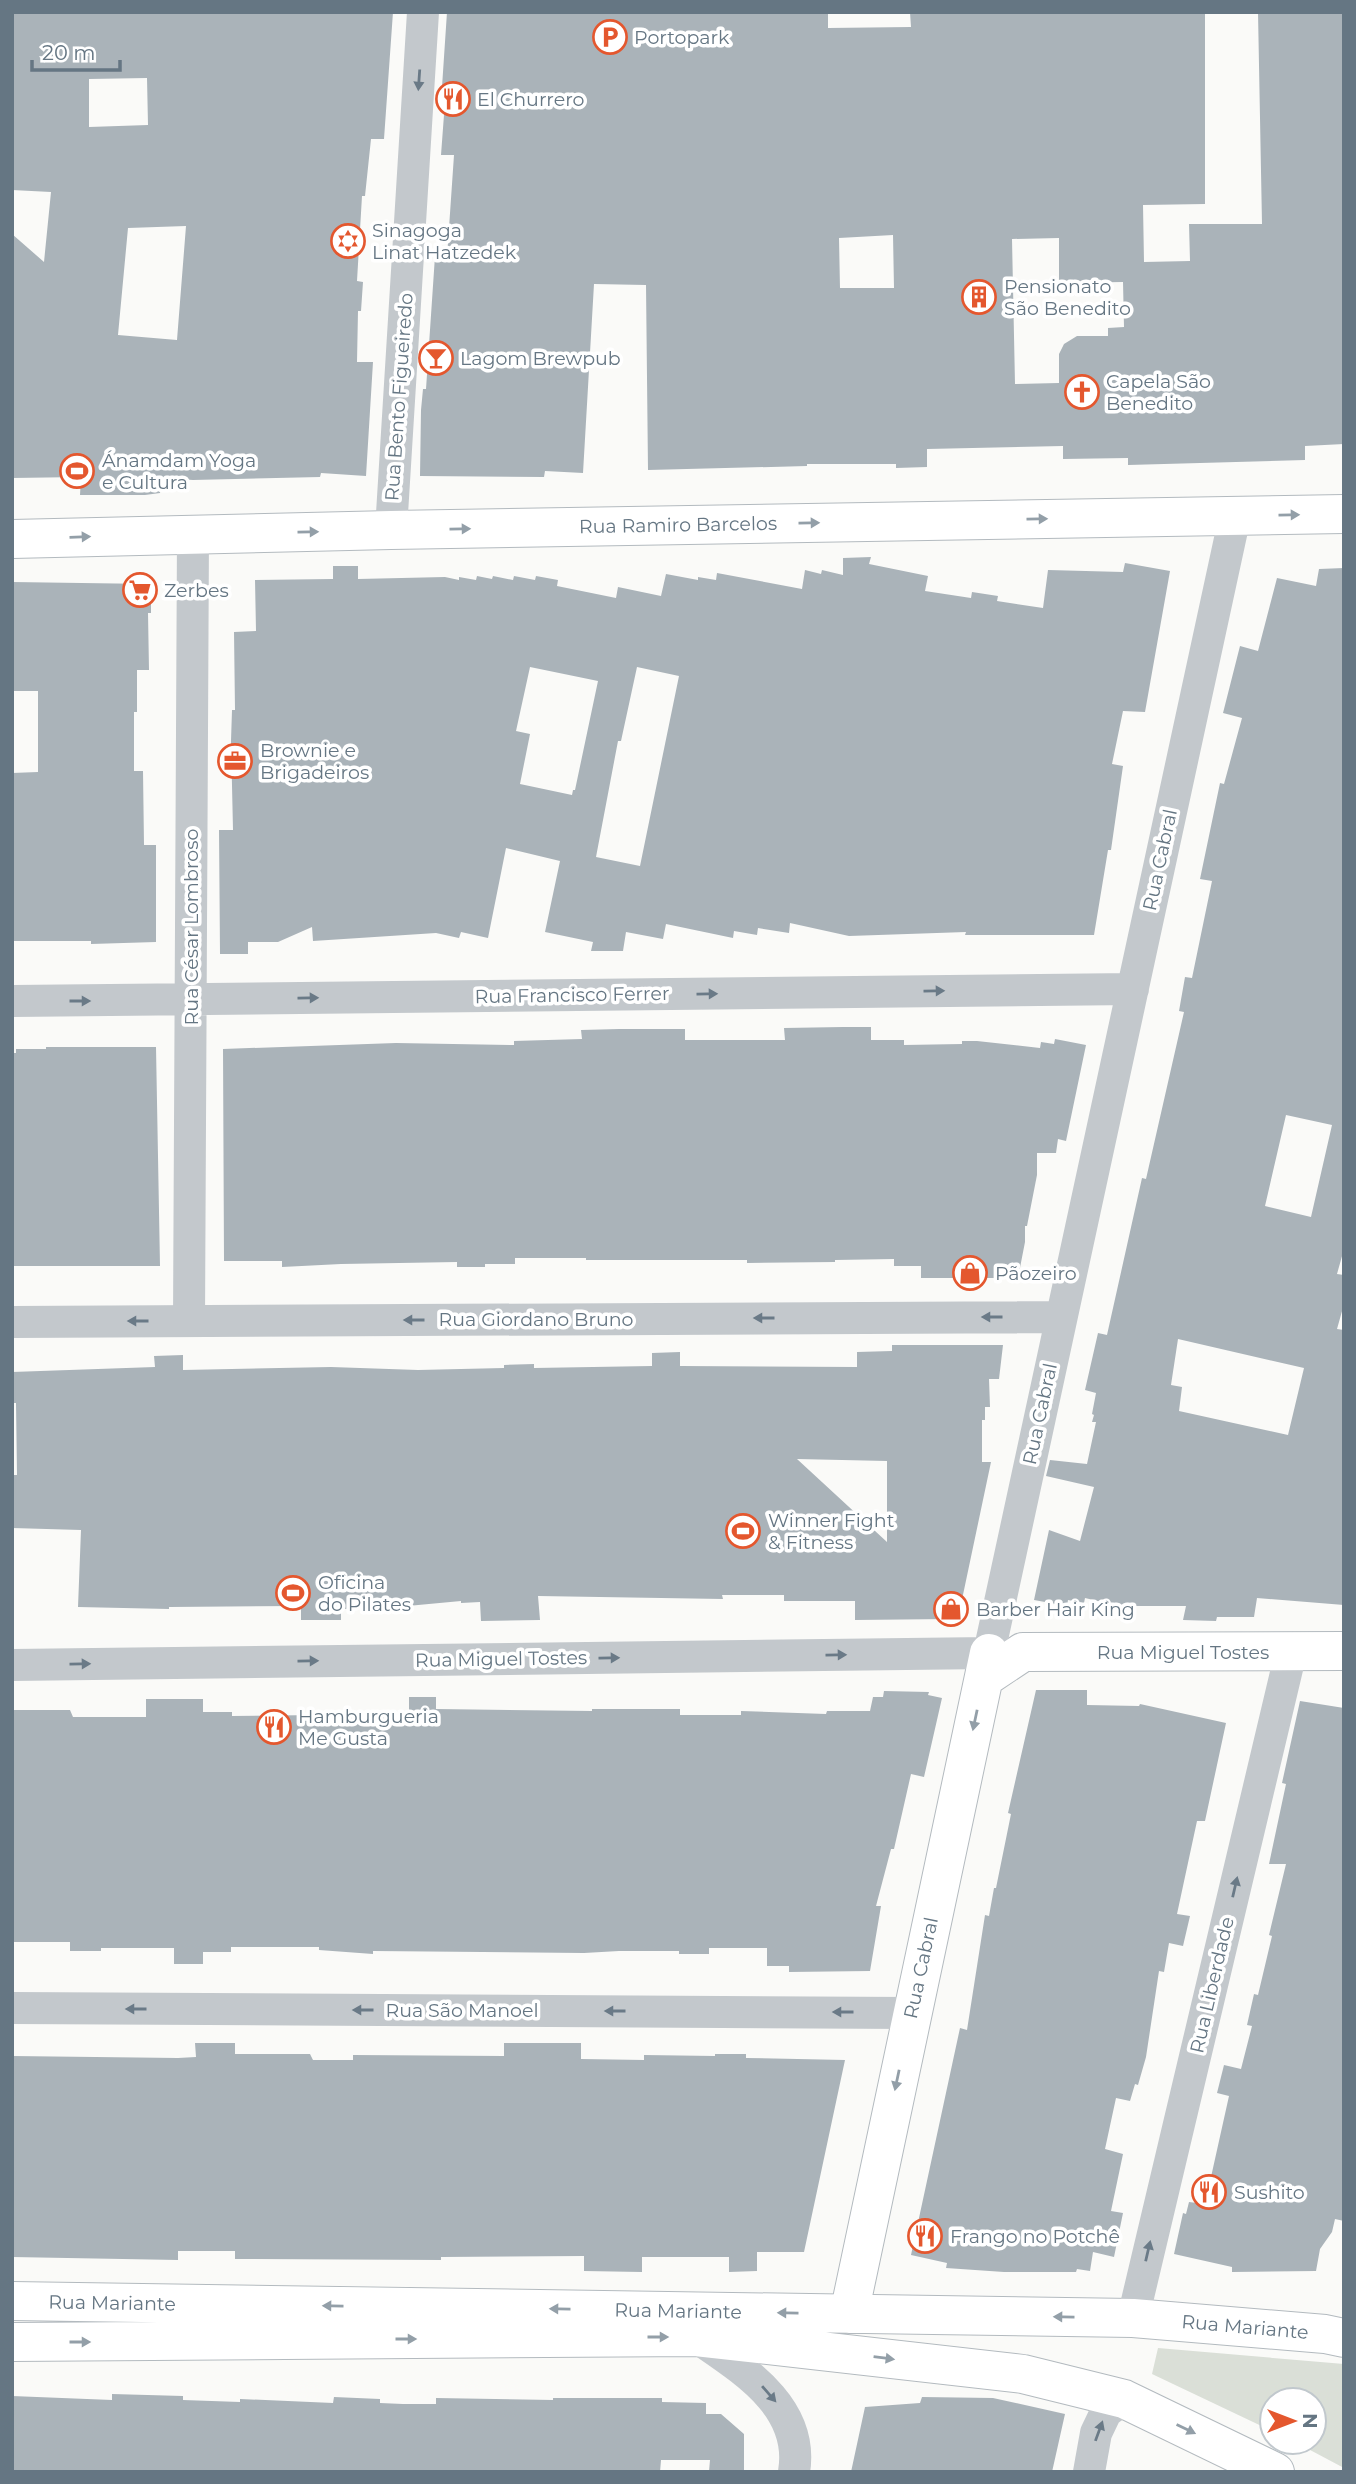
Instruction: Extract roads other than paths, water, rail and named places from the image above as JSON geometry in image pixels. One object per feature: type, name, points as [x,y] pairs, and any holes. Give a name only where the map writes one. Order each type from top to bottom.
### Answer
[{"type":"main road","name":"Rua Ramiro Barcelos","points":[[12,539],[1344,514]]},
{"type":"main road","name":"Rua Miguel Tostes","points":[[997,1653],[1344,1651]]},
{"type":"main road","name":"Rua Cabral","points":[[849,2314],[911,2013],[997,1653]]},
{"type":"main road","name":"Rua Mariante","points":[[12,2301],[1133,2318],[1344,2337]]},
{"type":"main road","name":"Rua Mariante","points":[[12,2342],[696,2337],[1023,2374],[1124,2399],[1275,2472]]},
{"type":"street","name":"Rua Bento Figueiredo","points":[[391,530],[423,12]]},
{"type":"street","name":"Rua Cabral","points":[[997,1653],[1060,1317],[1235,516]]},
{"type":"street","name":"Rua César Lombroso","points":[[189,1321],[193,534]]},
{"type":"street","name":"Rua Francisco Ferrer","points":[[12,1001],[1133,989]]},
{"type":"street","name":"Rua Giordano Bruno","points":[[12,1322],[1060,1317]]},
{"type":"street","name":"Rua Liberdade","points":[[1133,2318],[1291,1652]]},
{"type":"street","name":"Rua Miguel Tostes","points":[[12,1665],[997,1653]]},
{"type":"street","name":"Rua São Manoel","points":[[12,2008],[911,2013]]},
{"type":"street","points":[[696,2337],[760,2383],[777,2403],[794,2439],[797,2457],[794,2472]]},
{"type":"street","points":[[1089,2472],[1096,2433],[1106,2412],[1124,2399]]},
{"type":"place","name":"Portopark","points":[[610,37]]},
{"type":"place","name":"El Churrero","points":[[453,99]]},
{"type":"place","name":"Sinagoga Linat Hatzedek","points":[[348,241]]},
{"type":"place","name":"Pensionato São Benedito","points":[[979,297]]},
{"type":"place","name":"Lagom Brewpub","points":[[436,358]]},
{"type":"place","name":"Capela São Benedito","points":[[1082,392]]},
{"type":"place","name":"Ánamdam Yoga e Cultura","points":[[77,471]]},
{"type":"place","name":"Zerbes","points":[[140,590]]},
{"type":"place","name":"Brownie e Brigadeiros","points":[[235,761]]},
{"type":"place","name":"Pãozeiro","points":[[970,1273]]},
{"type":"place","name":"Winner Fight & Fitness","points":[[743,1531]]},
{"type":"place","name":"Oficina do Pilates","points":[[293,1593]]},
{"type":"place","name":"Barber Hair King","points":[[951,1609]]},
{"type":"place","name":"Hamburgueria Me Gusta","points":[[274,1727]]},
{"type":"place","name":"Sushito","points":[[1209,2192]]},
{"type":"place","name":"Frango no Potchê","points":[[925,2236]]}]
